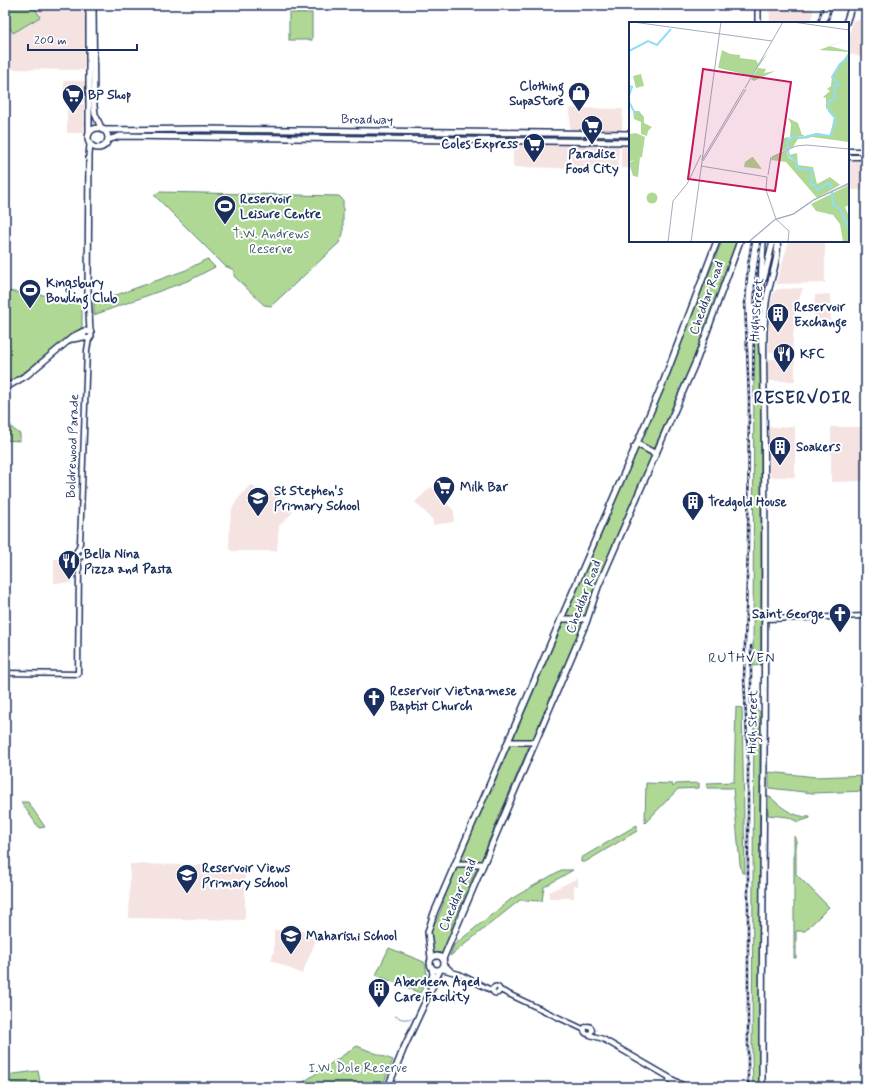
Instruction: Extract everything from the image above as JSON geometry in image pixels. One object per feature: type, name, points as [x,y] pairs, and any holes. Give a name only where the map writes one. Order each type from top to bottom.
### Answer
[{"type":"main road","points":[[87,5],[89,13],[91,105],[103,130],[107,134],[108,140],[104,146],[98,148],[90,144],[88,140],[91,105],[93,5]]},
{"type":"main road","points":[[758,5],[758,22]]},
{"type":"main road","points":[[846,22],[852,5]]},
{"type":"main road","points":[[89,134],[96,129],[103,130]]},
{"type":"main road","name":"Broadway","points":[[103,130],[624,134]]},
{"type":"main road","points":[[164,130],[168,136]]},
{"type":"main road","points":[[295,131],[298,137]]},
{"type":"main road","points":[[431,133],[433,139]]},
{"type":"main road","points":[[540,134],[540,141]]},
{"type":"main road","points":[[624,134],[624,142]]},
{"type":"main road","name":"Broadway","points":[[108,140],[120,136],[168,136],[624,142]]},
{"type":"main road","name":"Boldrewood Parade","points":[[86,335],[90,144]]},
{"type":"main road","name":"Boldrewood Parade","points":[[89,189],[92,155],[98,148]]},
{"type":"main road","name":"Cheddar Road","points":[[431,958],[429,927],[684,331],[717,242]]},
{"type":"main road","name":"Cheddar Road","points":[[443,962],[587,619],[598,587],[697,359],[740,242]]},
{"type":"main road","name":"High Street","points":[[763,242],[760,338],[764,358]]},
{"type":"main road","points":[[761,289],[773,242]]},
{"type":"main road","name":"High Street","points":[[762,1087],[762,821],[765,619],[764,358],[766,301],[777,254],[777,242]]},
{"type":"main road","points":[[777,254],[781,242]]},
{"type":"main road","points":[[5,388],[27,375],[71,340],[86,335]]},
{"type":"main road","points":[[634,447],[639,445],[656,454]]},
{"type":"main road","points":[[561,619],[587,619]]},
{"type":"main road","points":[[508,742],[535,742]]},
{"type":"main road","points":[[455,864],[483,864]]},
{"type":"main road","points":[[388,1087],[443,962],[437,956],[431,958],[429,964],[432,968],[433,974],[429,992]]},
{"type":"main road","points":[[432,968],[440,970]]},
{"type":"street","points":[[849,151],[866,151]]},
{"type":"street","points":[[849,157],[866,156]]},
{"type":"street","name":"Boldrewood Parade","points":[[80,550],[87,350],[86,335]]},
{"type":"street","points":[[5,673],[77,674],[79,566],[80,557],[84,554],[80,550],[76,552],[80,557]]},
{"type":"street","points":[[765,619],[866,616]]},
{"type":"street","points":[[443,962],[452,971]]},
{"type":"street","points":[[440,970],[452,971],[493,989],[495,994],[499,992],[507,995],[585,1028],[587,1034],[591,1033],[603,1039],[681,1087]]},
{"type":"street","points":[[656,1071],[686,1087]]},
{"type":"shaded area","points":[[5,5],[83,5],[85,19],[84,70],[5,69]]},
{"type":"shaded area","points":[[769,5],[814,5],[811,22],[770,22]]},
{"type":"shaded area","points":[[853,20],[866,20],[866,59],[849,53],[849,35]]},
{"type":"shaded area","points":[[64,81],[85,81],[85,102],[64,102]]},
{"type":"shaded area","points":[[67,104],[84,104],[84,133],[67,133]]},
{"type":"shaded area","points":[[570,108],[623,109],[622,132],[570,131]]},
{"type":"shaded area","points":[[619,142],[618,169],[513,167],[513,143]]},
{"type":"shaded area","points":[[621,142],[629,142],[629,168],[621,168]]},
{"type":"shaded area","points":[[849,161],[866,161],[866,190],[849,190]]},
{"type":"shaded area","points":[[789,242],[825,242],[825,283],[776,284]]},
{"type":"shaded area","points":[[803,288],[795,311],[792,352],[769,352],[769,308],[774,292],[777,289]]},
{"type":"shaded area","points":[[830,294],[831,321],[814,321],[815,295]]},
{"type":"shaded area","points":[[768,359],[795,359],[795,381],[768,381]]},
{"type":"shaded area","points":[[769,427],[795,427],[795,477],[770,477]]},
{"type":"shaded area","points":[[831,427],[866,427],[866,481],[831,482]]},
{"type":"shaded area","name":"St Stephen's Primary School","points":[[251,484],[263,495],[272,490],[293,512],[279,526],[277,551],[231,551],[229,548],[232,509],[237,500]]},
{"type":"shaded area","points":[[431,487],[454,511],[454,522],[433,525],[433,520],[415,502]]},
{"type":"shaded area","points":[[54,559],[72,559],[72,583],[54,583]]},
{"type":"shaded area","name":"Reservoir Views Primary School","points":[[130,864],[243,866],[245,868],[245,918],[243,920],[129,918]]},
{"type":"shaded area","points":[[578,878],[578,886],[574,886],[574,898],[549,898],[549,892]]},
{"type":"shaded area","name":"Maharishi School","points":[[274,930],[316,931],[319,933],[302,974],[271,960],[274,951]]},
{"type":"green space","points":[[5,5],[33,5],[40,17],[13,33],[5,20]]},
{"type":"green space","points":[[289,13],[312,13],[312,40],[289,40]]},
{"type":"green space","points":[[168,131],[267,133],[293,136],[173,134]]},
{"type":"green space","points":[[299,133],[400,135],[427,138],[316,136],[300,135]]},
{"type":"green space","points":[[434,135],[508,136],[518,139],[434,137]]},
{"type":"green space","name":"T.W. Andrews Reserve","points":[[159,192],[339,196],[343,200],[343,234],[339,243],[271,306],[264,305],[234,276],[234,270],[225,266],[154,195]]},
{"type":"green space","points":[[722,242],[738,242],[694,358],[653,451],[640,441]]},
{"type":"green space","points":[[207,259],[215,267],[190,280],[94,315],[94,303],[186,270]]},
{"type":"green space","points":[[5,291],[82,299],[82,327],[27,370],[5,384]]},
{"type":"green space","points":[[754,336],[756,336],[759,341],[761,410],[761,665],[753,666]]},
{"type":"green space","points":[[5,417],[13,429],[20,434],[20,441],[5,440]]},
{"type":"green space","points":[[637,447],[652,457],[587,615],[567,617],[565,615]]},
{"type":"green space","points":[[562,622],[584,622],[567,659],[568,661],[560,675],[558,684],[556,684],[549,700],[549,705],[547,706],[539,723],[540,725],[533,739],[515,740],[512,737]]},
{"type":"green space","points":[[754,706],[760,712],[759,1087],[753,1087],[752,1057]]},
{"type":"green space","points":[[736,707],[742,708],[745,873],[742,873],[740,864],[733,788],[707,788],[707,783],[734,782]]},
{"type":"green space","points":[[510,744],[530,744],[481,862],[462,863],[459,860],[489,792],[493,790],[495,785],[491,786],[498,777],[495,777],[497,771],[501,769],[503,765],[500,765]]},
{"type":"green space","points":[[769,772],[816,777],[866,775],[866,791],[813,793],[769,788]]},
{"type":"green space","points":[[646,783],[672,784],[673,787],[676,784],[699,783],[699,788],[678,789],[645,823]]},
{"type":"green space","points":[[768,795],[792,813],[810,818],[798,822],[788,817],[768,815]]},
{"type":"green space","points":[[21,802],[28,802],[45,827],[39,828]]},
{"type":"green space","points":[[637,825],[637,831],[585,862],[581,862],[581,858]]},
{"type":"green space","points":[[794,836],[796,838],[796,874],[829,907],[805,931],[796,931],[796,958],[794,958]]},
{"type":"green space","points":[[456,867],[478,867],[478,869],[475,872],[451,928],[453,930],[443,957],[433,955],[429,936],[432,923],[436,922],[444,902],[441,903]]},
{"type":"green space","points":[[561,870],[573,870],[544,887],[542,901],[520,900],[450,956],[454,945],[511,899]]},
{"type":"green space","points":[[389,948],[424,962],[426,966],[426,978],[420,993],[376,975]]},
{"type":"green space","name":"I.W. Dole Reserve","points":[[357,1046],[393,1060],[382,1087],[296,1087]]},
{"type":"green space","points":[[38,1071],[41,1087],[5,1087],[5,1075]]},
{"type":"waterway","points":[[395,1016],[402,1019],[411,1019]]},
{"type":"railway","points":[[818,22],[823,5]]},
{"type":"railway","points":[[827,22],[832,5]]},
{"type":"railway","points":[[748,1087],[748,759],[744,677],[748,545],[749,399],[745,302],[748,265],[752,242]]},
{"type":"railway","points":[[753,380],[755,283],[761,242]]},
{"type":"railway","points":[[751,646],[751,706]]},
{"type":"place","name":"Clothing SupaStore","points":[[579,112]]},
{"type":"place","name":"BP Shop","points":[[73,114]]},
{"type":"place","name":"Paradise Food City","points":[[592,146]]},
{"type":"place","name":"Coles Express","points":[[534,164]]},
{"type":"place","name":"Reservoir Leisure Centre","points":[[225,226]]},
{"type":"place","name":"Kingsbury Bowling Club","points":[[30,310]]},
{"type":"place","name":"Reservoir Exchange","points":[[778,334]]},
{"type":"place","name":"KFC","points":[[784,374]]},
{"type":"place","name":"Soakers","points":[[780,466]]},
{"type":"place","name":"Milk Bar","points":[[444,506]]},
{"type":"place","name":"St Stephen's Primary School","points":[[258,518]]},
{"type":"place","name":"Tredgold House","points":[[693,522]]},
{"type":"place","name":"Bella Nina Pizza and Pasta","points":[[69,580]]},
{"type":"place","name":"Saint George","points":[[840,634]]},
{"type":"place","name":"Reservoir Vietnamese Baptist Church","points":[[374,718]]},
{"type":"place","name":"Reservoir Views Primary School","points":[[187,894]]},
{"type":"place","name":"Maharishi School","points":[[291,956]]},
{"type":"place","name":"Aberdeen Aged Care Facility","points":[[379,1008]]},
{"type":"district","name":"RESERVOIR","points":[[803,398]]},
{"type":"district","name":"RUTHVEN","points":[[742,658]]}]
